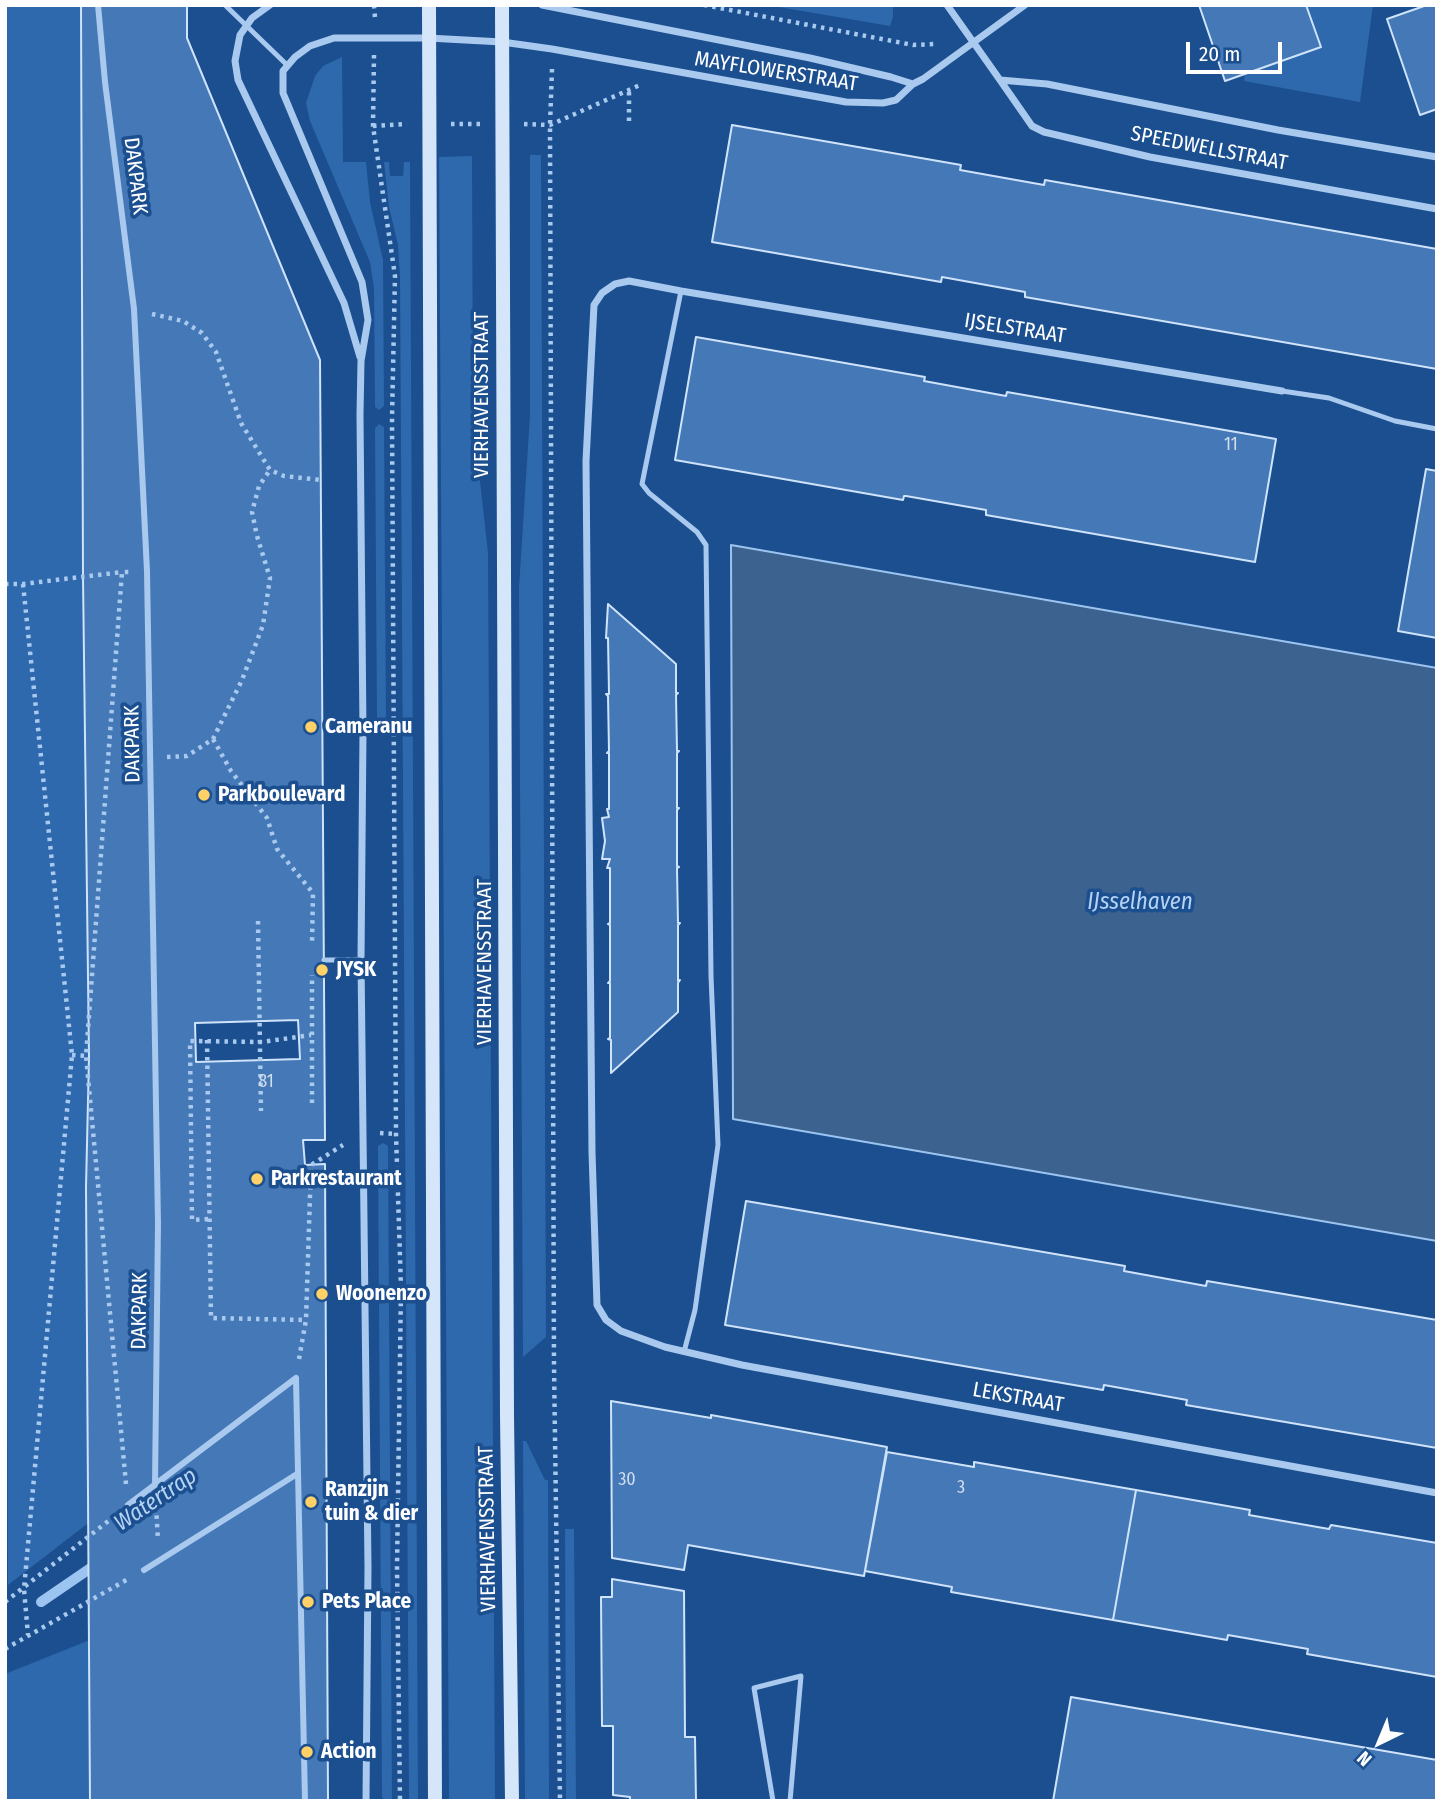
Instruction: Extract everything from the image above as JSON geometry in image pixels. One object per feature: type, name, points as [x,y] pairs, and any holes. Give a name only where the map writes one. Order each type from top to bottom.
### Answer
[{"type":"main road","points":[[429,5],[435,1801]]},
{"type":"main road","name":"VIERHAVENSSTRAAT","points":[[502,5],[507,1415],[512,1801]]},
{"type":"street","name":"DAKPARK","points":[[98,5],[105,82],[134,309],[147,571],[158,1223],[155,1485]]},
{"type":"street","points":[[270,5],[246,25],[236,45],[238,80],[344,303],[361,361]]},
{"type":"street","name":"MAYFLOWERSTRAAT","points":[[542,5],[810,58],[891,76],[913,84]]},
{"type":"street","name":"SPEEDWELLSTRAAT","points":[[947,5],[1032,125],[1044,132],[1150,157],[1437,209]]},
{"type":"street","name":"MAYFLOWERSTRAAT","points":[[428,38],[502,42],[865,104],[896,100],[913,84],[1025,5]]},
{"type":"street","points":[[366,1801],[368,1567],[361,960],[361,361],[368,320],[362,282],[284,93],[282,77],[288,65],[310,46],[334,38],[428,38]]},
{"type":"street","name":"SPEEDWELLSTRAAT","points":[[1000,80],[1047,84],[1278,130],[1437,157]]},
{"type":"street","name":"IJSELSTRAAT","points":[[601,1314],[597,1305],[592,1152],[586,475],[594,305],[609,288],[629,281],[1282,391]]},
{"type":"street","name":"LEKSTRAAT","points":[[601,1314],[621,1331],[684,1352],[742,1365],[1437,1493]]},
{"type":"street","points":[[128,1505],[296,1378]]},
{"type":"street","points":[[296,1378],[305,1801]]},
{"type":"street","points":[[144,1570],[297,1474]]},
{"type":"lane","points":[[225,5],[288,65]]},
{"type":"lane","points":[[681,291],[642,484],[649,493],[697,532],[706,545],[710,976],[718,1145],[695,1310],[684,1352]]},
{"type":"lane","name":"IJSELSTRAAT","points":[[1282,391],[1329,398],[1395,421],[1437,429]]},
{"type":"lane","points":[[324,960],[361,960]]},
{"type":"lane","points":[[774,1801],[754,1688],[800,1676],[790,1801]]},
{"type":"path","points":[[374,5],[373,126],[395,276],[392,445],[396,1120],[401,1288],[397,1567],[400,1801]]},
{"type":"path","points":[[704,5],[913,45],[972,42]]},
{"type":"path","points":[[552,50],[550,125],[554,1337],[560,1801]]},
{"type":"path","name":"MAYFLOWERSTRAAT","points":[[550,125],[670,72]]},
{"type":"path","points":[[629,90],[629,121]]},
{"type":"path","points":[[373,126],[550,125]]},
{"type":"path","points":[[134,309],[183,321],[202,333],[216,352],[241,423],[270,470],[284,476],[321,480]]},
{"type":"path","points":[[151,755],[181,758],[213,739],[242,680],[263,625],[270,578],[252,512],[259,486],[270,470]]},
{"type":"path","points":[[5,584],[147,571]]},
{"type":"path","points":[[5,1602],[128,1505],[86,1056],[122,572]]},
{"type":"path","points":[[23,584],[72,1055],[24,1589],[28,1635]]},
{"type":"path","points":[[213,739],[231,771],[267,818],[277,849],[313,893],[312,958]]},
{"type":"path","points":[[258,920],[261,1111]]},
{"type":"path","points":[[312,971],[312,1103]]},
{"type":"path","points":[[208,1219],[192,1220],[190,1041],[262,1042],[311,1035]]},
{"type":"path","points":[[207,1040],[211,1318],[306,1320]]},
{"type":"path","points":[[72,1055],[86,1056]]},
{"type":"path","points":[[296,1378],[306,1320],[311,1165],[363,1133]]},
{"type":"path","points":[[156,1507],[158,1536]]},
{"type":"path","points":[[5,1649],[144,1570]]},
{"type":"shaded area","points":[[5,5],[87,5],[126,1494],[8,1585],[5,1331]]},
{"type":"shaded area","points":[[767,5],[893,5],[893,17],[890,26]]},
{"type":"shaded area","points":[[1306,5],[1373,5],[1360,102],[1244,81],[1245,74],[1321,47]]},
{"type":"shaded area","points":[[342,57],[343,162],[366,162],[370,202],[383,260],[384,406],[379,410],[375,407],[374,288],[370,262],[310,121],[306,103],[315,76],[323,66]]},
{"type":"shaded area","points":[[530,155],[541,155],[546,1337],[523,1357],[519,588],[530,415]]},
{"type":"shaded area","points":[[472,156],[473,418],[488,553],[495,1801],[449,1801],[439,157]]},
{"type":"shaded area","points":[[384,162],[389,162],[390,176],[403,176],[404,162],[410,162],[418,1801],[409,1801],[400,277],[398,245],[389,207]]},
{"type":"shaded area","points":[[379,424],[384,427],[386,719],[382,723],[377,720],[375,428]]},
{"type":"shaded area","points":[[383,1143],[388,1146],[392,1798],[389,1801],[382,1797],[378,1146]]},
{"type":"shaded area","points":[[523,1441],[526,1441],[545,1480],[548,1480],[549,1801],[525,1801]]},
{"type":"shaded area","points":[[565,1529],[574,1529],[576,1801],[566,1801]]},
{"type":"shaded area","points":[[142,1619],[295,1801],[5,1801],[5,1674]]},
{"type":"water","name":"IJsselhaven","points":[[731,545],[1437,668],[1437,1241],[733,1119]]},
{"type":"building","name":"Parkboulevard","points":[[81,5],[187,5],[187,38],[320,360],[325,1140],[303,1140],[305,1165],[325,1164],[328,1801],[90,1801],[86,1187],[89,1057],[83,577]]},
{"type":"building","points":[[1199,5],[1306,5],[1321,47],[1225,81]]},
{"type":"building","points":[[1427,5],[1437,5],[1437,109],[1420,115],[1387,19]]},
{"type":"building","points":[[732,125],[961,165],[960,170],[1044,185],[1045,180],[1437,249],[1437,369],[1025,297],[1025,292],[942,277],[941,282],[712,242]]},
{"type":"building","points":[[696,337],[925,377],[924,381],[1006,396],[1007,392],[1276,439],[1255,562],[986,515],[986,510],[906,496],[903,500],[675,460]]},
{"type":"building","points":[[1426,469],[1437,471],[1437,638],[1398,631]]},
{"type":"building","points":[[608,604],[676,664],[679,751],[678,1012],[611,1073],[611,1040],[608,1039],[610,868],[607,868],[610,859],[602,859],[605,841],[602,818],[609,817],[606,694],[609,694],[606,638]]},
{"type":"building","points":[[298,1020],[300,1059],[196,1062],[195,1023]]},
{"type":"building","points":[[746,1201],[1125,1266],[1124,1271],[1206,1286],[1207,1281],[1437,1320],[1437,1448],[1186,1405],[1187,1400],[1104,1385],[1103,1390],[725,1325]]},
{"type":"building","points":[[611,1401],[711,1418],[711,1415],[887,1447],[864,1576],[688,1545],[684,1570],[612,1558]]},
{"type":"building","points":[[887,1452],[974,1467],[974,1462],[1136,1490],[1113,1620],[951,1592],[952,1587],[865,1571]]},
{"type":"building","points":[[1136,1490],[1250,1510],[1249,1515],[1329,1529],[1331,1525],[1437,1543],[1437,1677],[1307,1654],[1308,1649],[1228,1635],[1227,1640],[1113,1620]]},
{"type":"building","points":[[612,1579],[684,1591],[685,1737],[695,1737],[696,1801],[630,1801],[630,1797],[613,1795],[613,1726],[602,1726],[601,1597],[612,1597]]},
{"type":"building","points":[[1071,1697],[1437,1760],[1437,1801],[1053,1801]]},
{"type":"waterway","name":"Watertrap","points":[[41,1602],[98,1563]]},
{"type":"place","name":"Cameranu","points":[[311,727]]},
{"type":"place","name":"Parkboulevard","points":[[204,795]]},
{"type":"place","name":"JYSK","points":[[322,970]]},
{"type":"place","name":"Parkrestaurant","points":[[257,1179]]},
{"type":"place","name":"Woonenzo","points":[[322,1294]]},
{"type":"place","name":"Ranzijn tuin & dier","points":[[311,1502]]},
{"type":"place","name":"Pets Place","points":[[308,1602]]},
{"type":"place","name":"Action","points":[[307,1752]]}]
